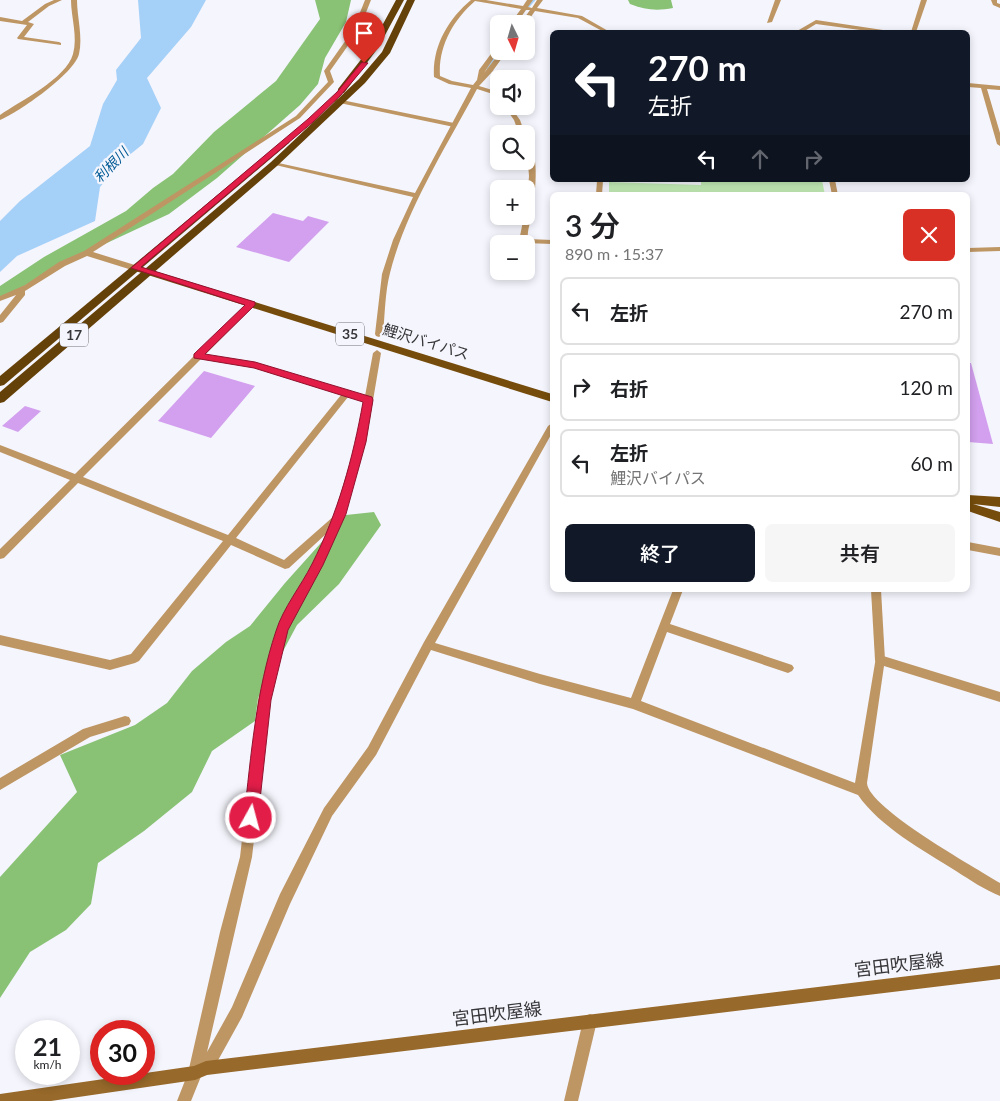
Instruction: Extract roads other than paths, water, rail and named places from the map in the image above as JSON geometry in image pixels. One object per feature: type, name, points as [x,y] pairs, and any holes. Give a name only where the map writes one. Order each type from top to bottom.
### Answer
[{"type":"highway","name":"17","points":[[0,399],[274,164],[336,101],[375,50],[400,0]]},
{"type":"highway","name":"17","points":[[0,382],[336,101],[362,82],[386,53],[411,0]]},
{"type":"main road","name":"鯉沢バイパス","points":[[135,268],[550,397]]},
{"type":"main road","points":[[970,499],[1000,502]]},
{"type":"main road","points":[[970,508],[1000,517]]},
{"type":"main road","name":"宮田吹屋線","points":[[0,1101],[200,1071],[590,1021],[1000,972]]},
{"type":"street","points":[[24,22],[47,5],[59,0]]},
{"type":"street","points":[[0,118],[60,75],[74,60],[77,24],[74,0]]},
{"type":"street","points":[[0,320],[13,301],[28,287],[62,264],[87,253],[298,117],[331,82],[327,71],[356,30],[368,0]]},
{"type":"street","points":[[490,89],[478,83],[440,79],[437,77],[436,72],[440,51],[451,24],[459,13],[475,0],[580,17],[603,30]]},
{"type":"street","points":[[526,15],[530,0]]},
{"type":"street","points":[[521,15],[540,0]]},
{"type":"street","points":[[768,22],[778,0]]},
{"type":"street","points":[[914,30],[924,0]]},
{"type":"street","points":[[994,0],[995,4],[1000,6]]},
{"type":"street","points":[[0,18],[31,24],[20,38],[59,44]]},
{"type":"street","points":[[801,30],[813,22],[870,30]]},
{"type":"street","points":[[379,334],[386,274],[397,240],[417,196],[478,83],[482,70],[490,58]]},
{"type":"street","points":[[478,83],[490,72],[498,60]]},
{"type":"street","points":[[970,85],[1000,88]]},
{"type":"street","points":[[983,86],[998,130],[1000,144]]},
{"type":"street","points":[[336,101],[454,125]]},
{"type":"street","points":[[274,164],[417,196]]},
{"type":"street","points":[[531,170],[531,205],[524,236],[525,241],[550,242]]},
{"type":"street","points":[[970,250],[1000,249]]},
{"type":"street","points":[[87,253],[135,268]]},
{"type":"street","points":[[0,299],[28,287]]},
{"type":"street","points":[[0,555],[252,304]]},
{"type":"street","points":[[200,1071],[227,932],[246,857],[264,700],[282,630],[317,565],[340,514],[361,442],[377,353]]},
{"type":"street","points":[[198,356],[255,365],[368,400]]},
{"type":"street","points":[[0,640],[110,665],[135,658],[346,394]]},
{"type":"street","points":[[184,1101],[200,1071],[237,1012],[285,899],[328,812],[372,751],[428,645],[550,430]]},
{"type":"street","points":[[0,448],[230,540],[285,565],[340,514]]},
{"type":"street","points":[[970,546],[1000,552]]},
{"type":"street","points":[[634,704],[677,592]]},
{"type":"street","points":[[876,592],[880,660],[860,775],[862,791],[870,803],[936,852],[1000,890]]},
{"type":"street","points":[[664,626],[788,668]]},
{"type":"street","points":[[428,645],[540,679],[634,704],[862,791]]},
{"type":"street","points":[[880,660],[1000,697]]},
{"type":"street","points":[[0,784],[87,733],[125,721]]},
{"type":"street","points":[[571,1101],[590,1021]]},
{"type":"water","name":"利根川","points":[[138,0],[206,0],[191,27],[147,78],[161,108],[143,144],[122,161],[100,187],[95,221],[17,256],[0,272],[0,221],[20,201],[90,146],[103,104],[117,80],[116,70],[141,38]]},
{"type":"waterway","points":[[526,9],[534,0]]},
{"type":"waterway","points":[[487,68],[492,60]]}]
